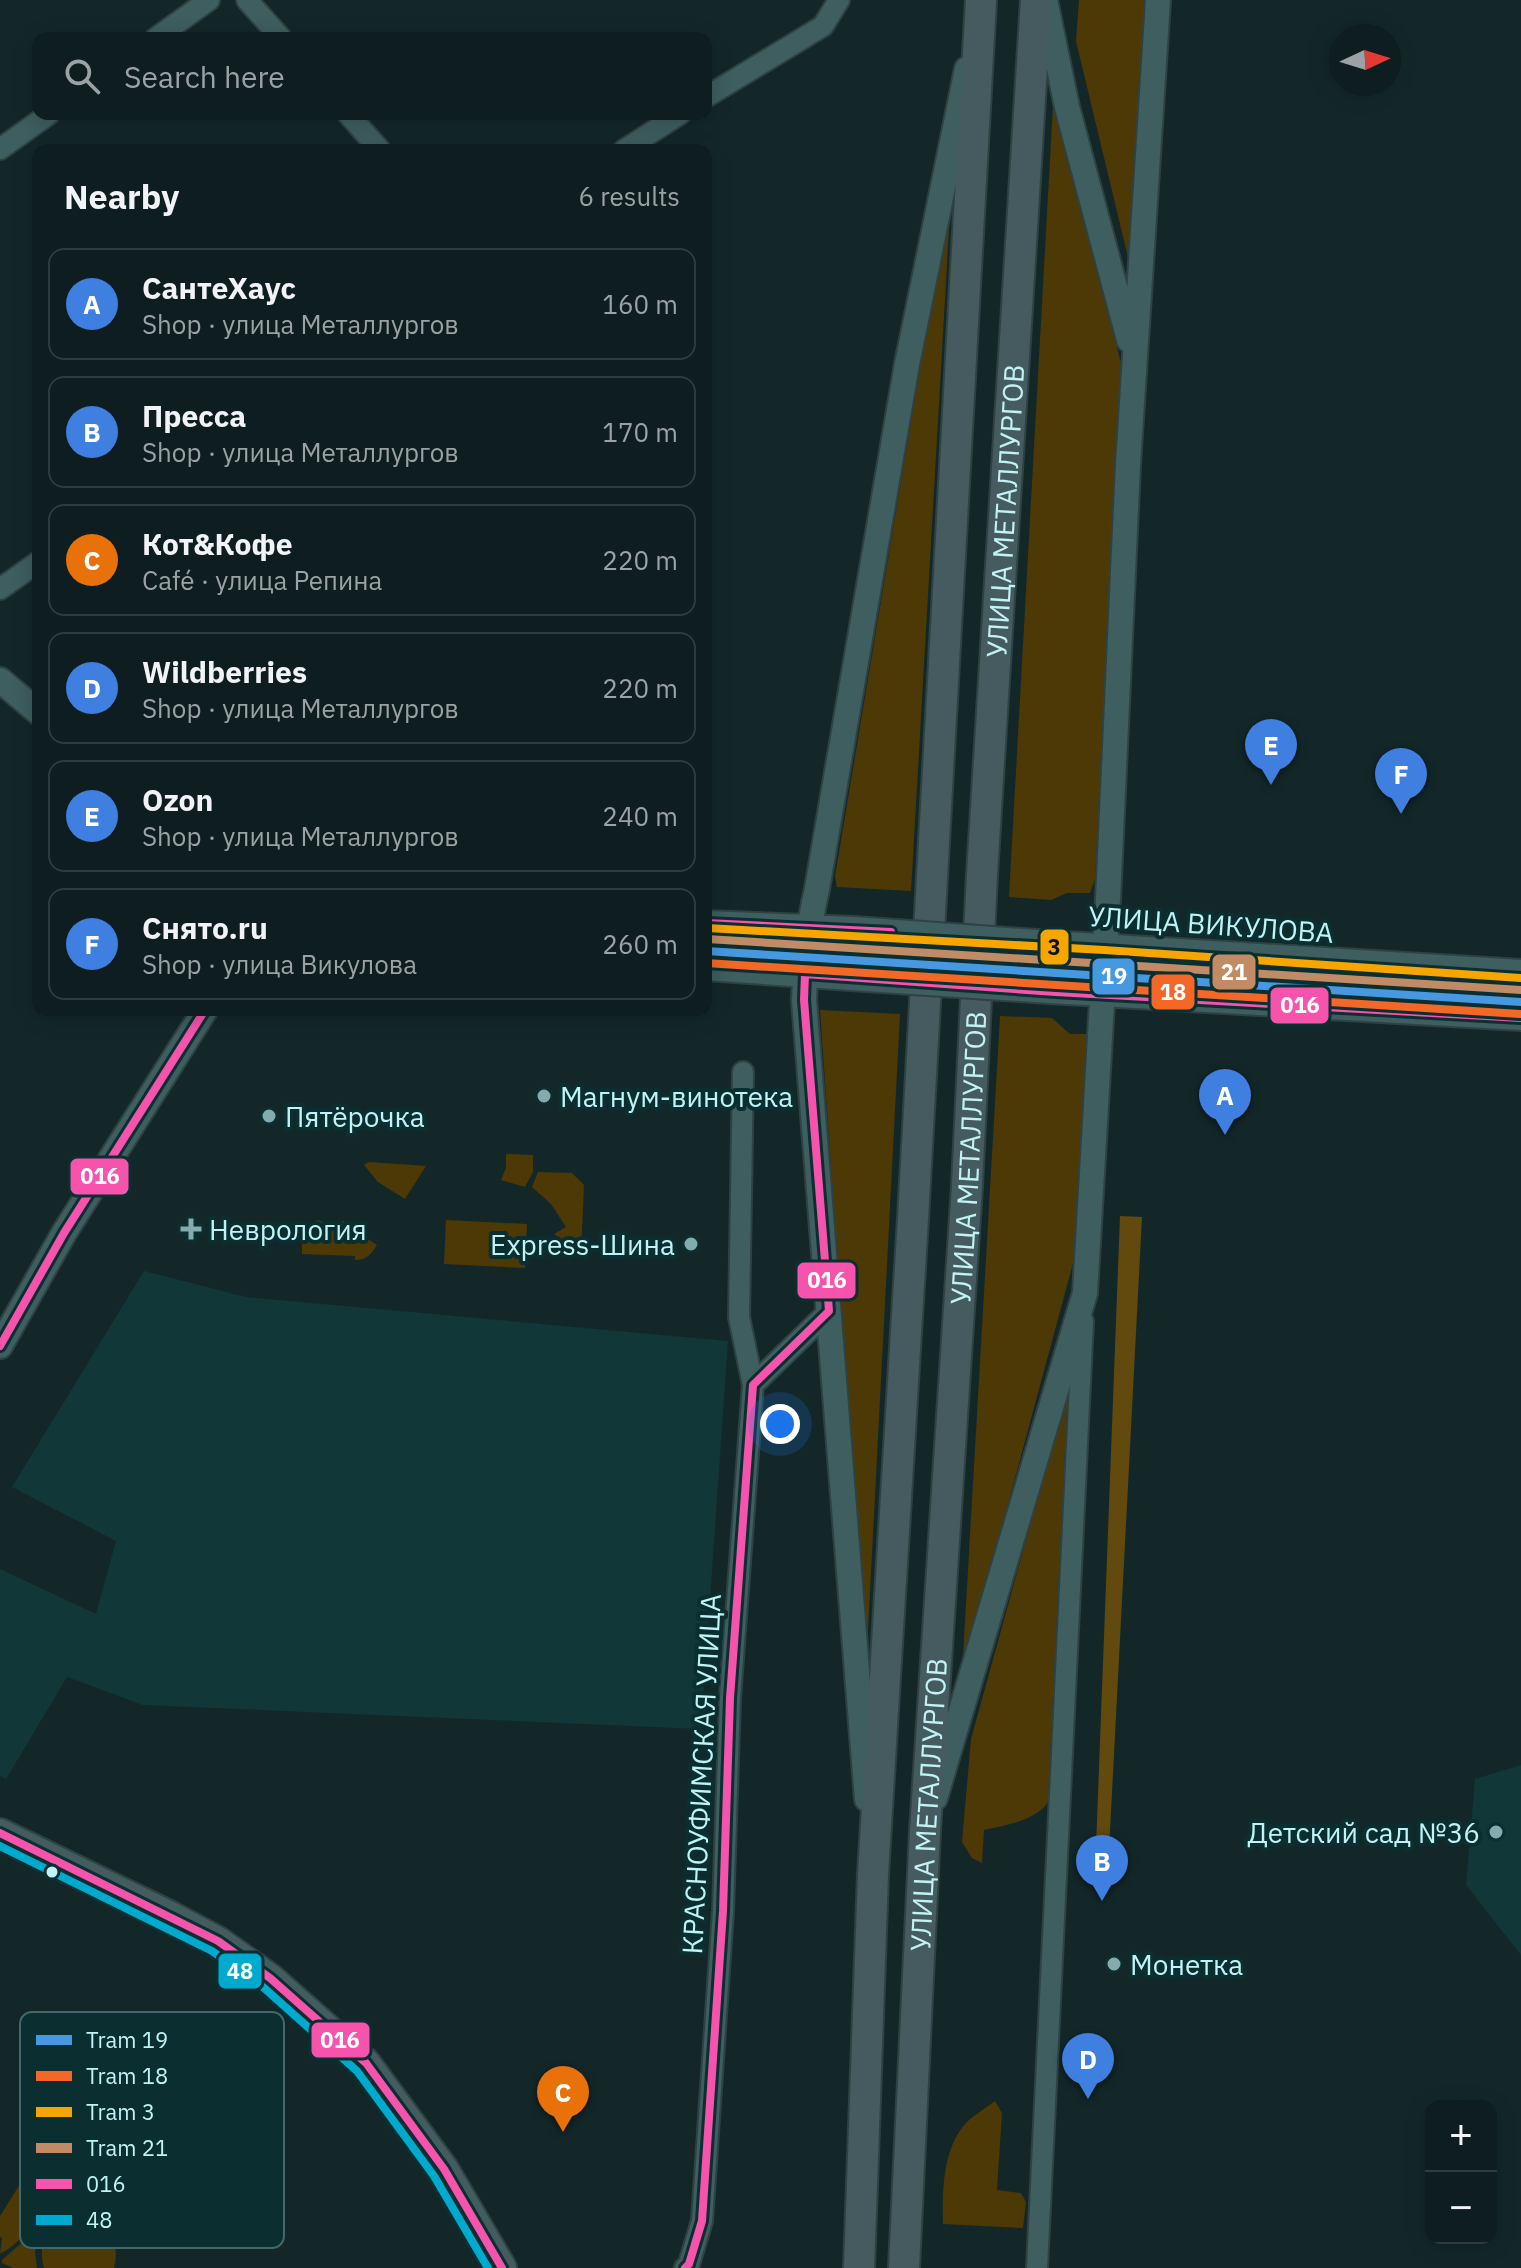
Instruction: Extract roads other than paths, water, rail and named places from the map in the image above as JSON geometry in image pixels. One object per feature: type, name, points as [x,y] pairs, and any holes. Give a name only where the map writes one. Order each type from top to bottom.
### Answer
[{"type":"main road","name":"УЛИЦА МЕТАЛЛУРГОВ","points":[[859,2268],[873,1874],[981,0]]},
{"type":"main road","name":"УЛИЦА МЕТАЛЛУРГОВ","points":[[904,2268],[925,1831],[967,1186],[982,874],[1036,0]]},
{"type":"main road","points":[[0,1833],[218,1941],[270,1978],[366,2063],[444,2169],[502,2268]]},
{"type":"street","points":[[164,32],[209,0]]},
{"type":"street","points":[[247,0],[276,32]]},
{"type":"street","points":[[712,93],[823,26],[839,0]]},
{"type":"street","points":[[873,1874],[804,1000],[805,974],[808,928],[907,364],[981,0]]},
{"type":"street","points":[[1045,0],[1067,107],[1135,362]]},
{"type":"street","points":[[1037,2268],[1085,1293],[1135,362],[1158,0]]},
{"type":"street","points":[[0,149],[41,120]]},
{"type":"street","points":[[353,120],[375,144]]},
{"type":"street","points":[[633,144],[671,120]]},
{"type":"street","points":[[0,589],[32,566]]},
{"type":"street","points":[[0,680],[32,707]]},
{"type":"street","name":"УЛИЦА ВИКУЛОВА","points":[[712,923],[854,929],[1521,972]]},
{"type":"street","points":[[712,968],[1521,1018]]},
{"type":"street","points":[[0,1346],[64,1233],[201,1016]]},
{"type":"street","name":"КРАСНОУФИМСКАЯ УЛИЦА","points":[[685,2268],[689,2264],[702,2221],[723,1911],[730,1698],[753,1385],[739,1317],[743,1072]]},
{"type":"street","points":[[925,1831],[1085,1293]]},
{"type":"street","points":[[753,1385],[829,1311]]},
{"type":"tram line","name":"3","points":[[712,928],[1521,978]]},
{"type":"tram line","name":"21","points":[[712,939],[1521,990]]},
{"type":"tram line","name":"19","points":[[712,951],[1521,1002]]},
{"type":"tram line","name":"18","points":[[712,963],[1520,1014]]},
{"type":"place","name":"Ozon","points":[[1271,785]]},
{"type":"place","name":"Снято.ru","points":[[1401,814]]},
{"type":"place","name":"Магнум-винотека","points":[[544,1096]]},
{"type":"place","name":"Пятёрочка","points":[[269,1116]]},
{"type":"place","name":"СантеХаус","points":[[1225,1135]]},
{"type":"place","name":"Неврология","points":[[191,1229]]},
{"type":"place","name":"Express-Шина","points":[[691,1244]]},
{"type":"place","name":"Детский сад №36","points":[[1496,1832]]},
{"type":"place","name":"Пресса","points":[[1102,1901]]},
{"type":"place","name":"Монетка","points":[[1114,1964]]},
{"type":"place","name":"Wildberries","points":[[1088,2099]]},
{"type":"place","name":"Кот&Кофе","points":[[563,2132]]}]
